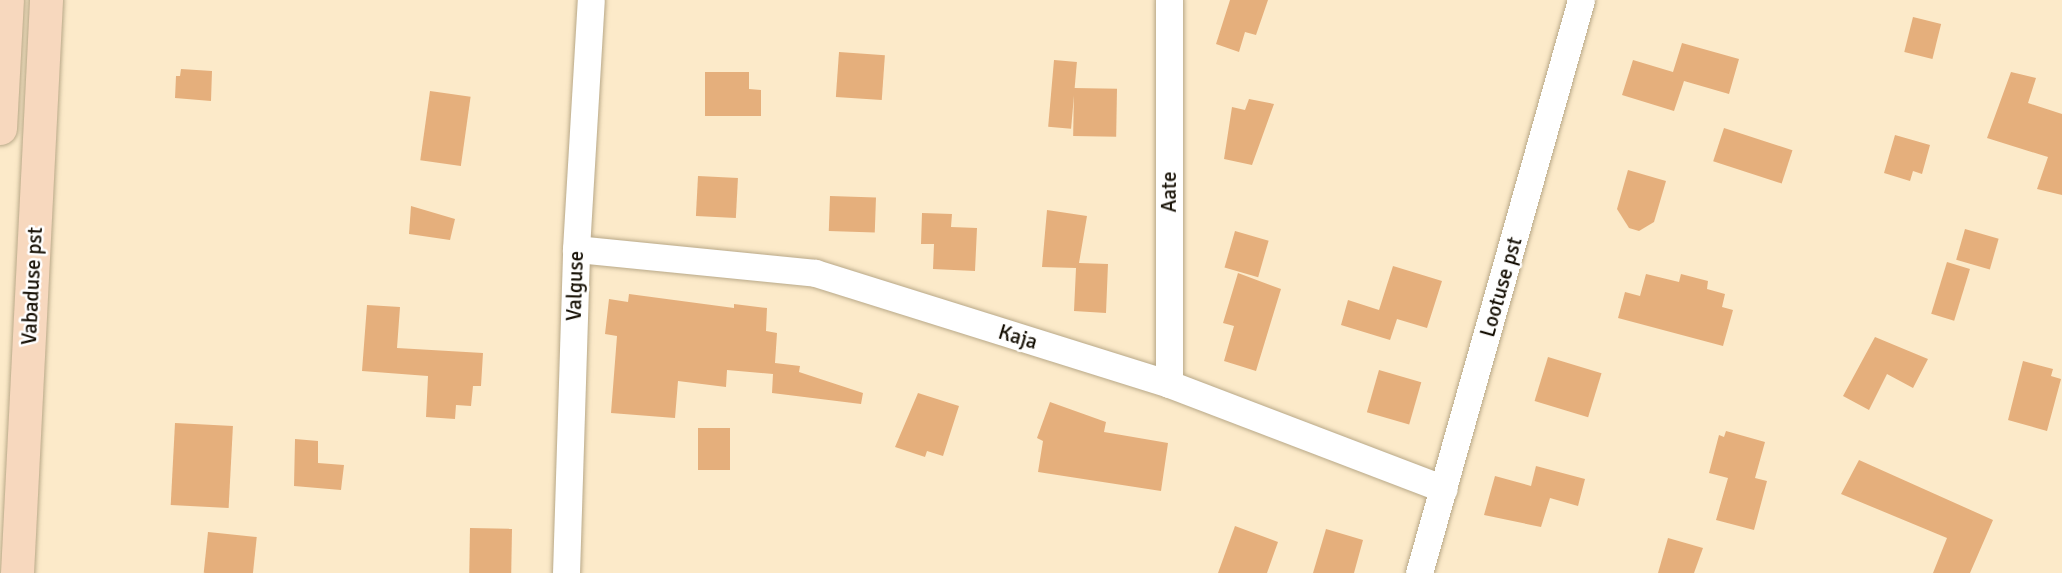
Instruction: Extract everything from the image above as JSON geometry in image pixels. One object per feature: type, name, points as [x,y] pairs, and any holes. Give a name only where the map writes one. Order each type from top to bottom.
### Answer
[{"type":"highway","points":[[0,128],[7,0]]},
{"type":"highway","name":"Vabaduse pst","points":[[17,573],[46,0]]},
{"type":"street","name":"Valguse","points":[[566,573],[576,249],[591,0]]},
{"type":"street","name":"Aate","points":[[1169,0],[1169,384]]},
{"type":"street","name":"Lootuse pst","points":[[1419,573],[1581,0]]},
{"type":"street","name":"Kaja","points":[[576,249],[815,273],[1169,384],[1444,489]]},
{"type":"building","points":[[1230,0],[1268,0],[1256,35],[1245,32],[1239,52],[1216,44]]},
{"type":"building","points":[[1913,17],[1941,24],[1932,59],[1904,52]]},
{"type":"building","points":[[1682,43],[1739,59],[1729,94],[1684,81],[1674,111],[1622,95],[1633,60],[1673,72]]},
{"type":"building","points":[[839,52],[885,55],[882,100],[836,97]]},
{"type":"building","points":[[1054,60],[1077,62],[1071,129],[1048,127]]},
{"type":"building","points":[[181,69],[212,71],[211,101],[175,98],[176,76],[180,76]]},
{"type":"building","points":[[705,72],[749,72],[749,89],[761,90],[761,116],[705,116]]},
{"type":"building","points":[[2011,72],[2036,78],[2028,103],[2062,114],[2062,195],[2037,189],[2048,157],[1987,138]]},
{"type":"building","points":[[1074,88],[1117,89],[1116,137],[1073,136]]},
{"type":"building","points":[[430,91],[471,97],[461,166],[420,160]]},
{"type":"building","points":[[1249,99],[1274,104],[1252,165],[1224,159],[1232,107],[1245,110]]},
{"type":"building","points":[[1724,128],[1792,150],[1782,184],[1713,161]]},
{"type":"building","points":[[1895,135],[1930,145],[1922,174],[1913,171],[1910,181],[1884,173]]},
{"type":"building","points":[[1628,170],[1666,181],[1654,222],[1639,231],[1629,228],[1617,209]]},
{"type":"building","points":[[698,176],[738,178],[736,218],[696,216]]},
{"type":"building","points":[[830,196],[876,198],[875,233],[829,231]]},
{"type":"building","points":[[411,206],[455,219],[450,240],[409,234]]},
{"type":"building","points":[[1047,210],[1087,216],[1079,263],[1108,264],[1106,313],[1074,311],[1076,268],[1042,267]]},
{"type":"building","points":[[922,213],[952,214],[951,227],[977,228],[975,271],[933,269],[934,244],[921,244]]},
{"type":"building","points":[[1965,229],[1999,239],[1990,269],[1956,260]]},
{"type":"building","points":[[1235,231],[1269,241],[1258,277],[1225,268]]},
{"type":"building","points":[[1947,262],[1970,269],[1954,321],[1931,314]]},
{"type":"building","points":[[1393,266],[1442,281],[1427,328],[1397,319],[1390,340],[1341,325],[1348,300],[1379,310]]},
{"type":"building","points":[[1238,273],[1281,289],[1256,371],[1224,361],[1234,326],[1223,323]]},
{"type":"building","points":[[1646,274],[1679,282],[1681,274],[1708,281],[1707,289],[1725,294],[1722,307],[1733,310],[1723,346],[1618,318],[1625,292],[1640,296]]},
{"type":"building","points":[[629,294],[734,308],[734,304],[767,308],[766,331],[777,333],[775,363],[800,366],[799,372],[863,393],[861,404],[772,393],[773,374],[727,370],[726,387],[678,381],[675,418],[611,413],[617,336],[605,334],[609,299],[628,302]]},
{"type":"building","points":[[367,305],[400,307],[397,348],[483,353],[481,386],[473,386],[471,406],[456,405],[455,419],[426,417],[428,376],[362,371]]},
{"type":"building","points":[[1875,337],[1928,359],[1913,388],[1887,374],[1869,410],[1843,396]]},
{"type":"building","points":[[1548,357],[1602,373],[1588,417],[1535,401]]},
{"type":"building","points":[[2023,361],[2053,369],[2051,376],[2061,379],[2047,431],[2008,420]]},
{"type":"building","points":[[1379,370],[1421,382],[1409,424],[1367,412]]},
{"type":"building","points":[[918,393],[959,406],[943,456],[927,451],[925,457],[895,447]]},
{"type":"building","points":[[1050,402],[1106,422],[1104,432],[1168,443],[1161,491],[1038,472],[1043,441],[1037,438]]},
{"type":"building","points":[[175,423],[233,426],[229,508],[171,505]]},
{"type":"building","points":[[698,428],[730,428],[730,470],[698,470]]},
{"type":"building","points":[[1726,431],[1765,442],[1755,478],[1767,481],[1754,530],[1716,520],[1728,478],[1709,473],[1719,435],[1724,437]]},
{"type":"building","points":[[295,439],[318,441],[318,463],[344,465],[341,490],[294,486]]},
{"type":"building","points":[[1859,460],[1993,520],[1970,573],[1933,573],[1947,538],[1841,494]]},
{"type":"building","points":[[1536,466],[1585,479],[1578,506],[1550,498],[1541,527],[1484,515],[1495,476],[1531,486]]},
{"type":"building","points":[[1235,526],[1278,542],[1267,573],[1218,573]]},
{"type":"building","points":[[470,528],[512,529],[511,573],[469,573]]},
{"type":"building","points":[[1326,529],[1363,540],[1354,573],[1313,573]]},
{"type":"building","points":[[208,532],[257,537],[253,573],[204,573]]},
{"type":"building","points":[[1668,538],[1703,548],[1694,573],[1658,573]]}]
